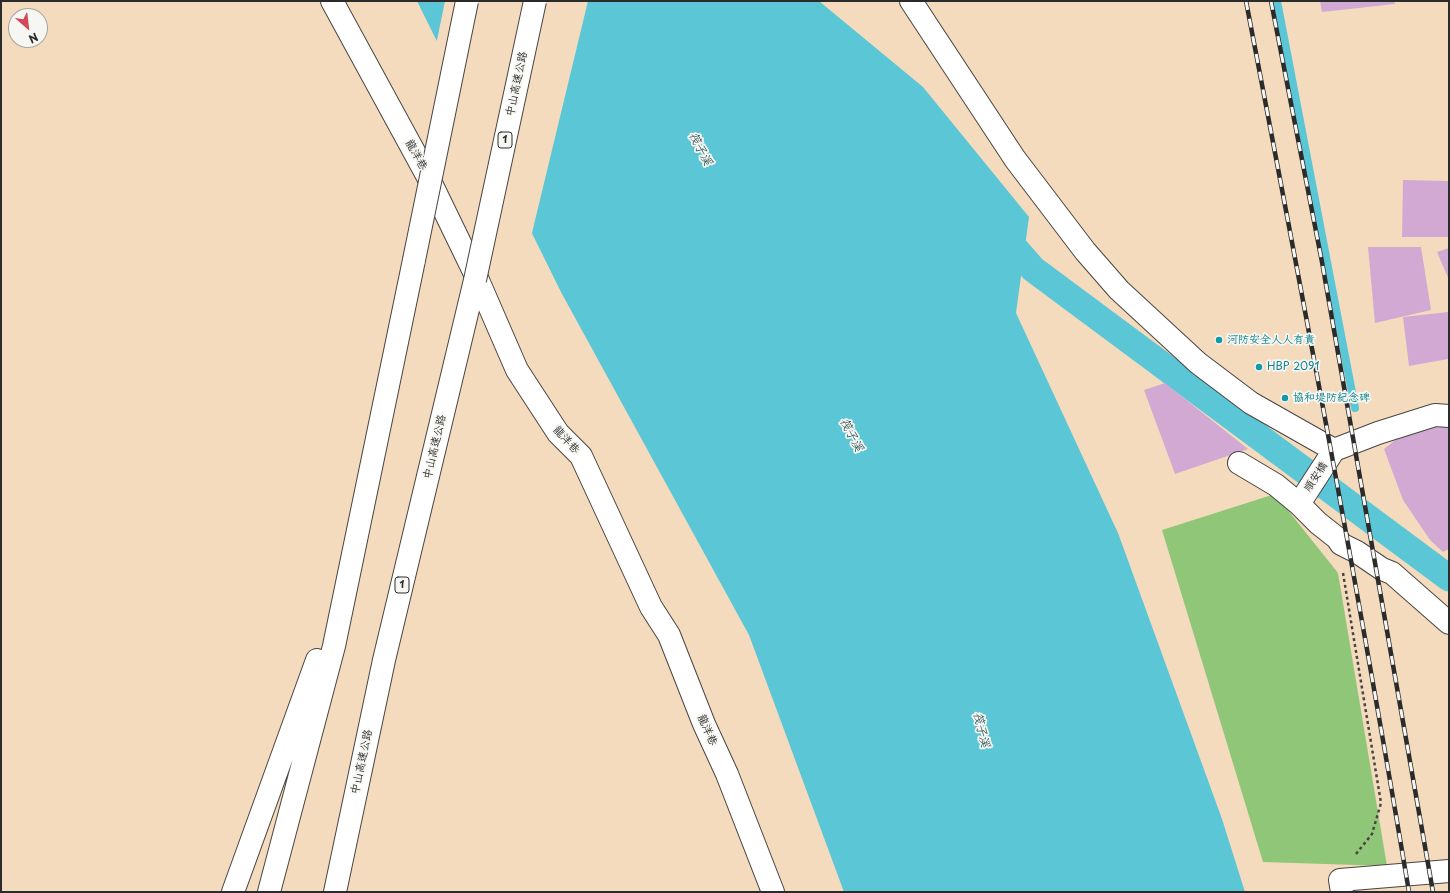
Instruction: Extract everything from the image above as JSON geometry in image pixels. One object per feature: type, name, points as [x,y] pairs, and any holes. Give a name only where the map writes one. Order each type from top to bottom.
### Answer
[{"type":"main road","name":"龍洋巷","points":[[332,1],[429,179],[477,278],[518,370],[558,434],[581,456],[651,607],[669,635],[704,724],[727,774],[773,892]]},
{"type":"main road","points":[[269,892],[334,646],[467,1]]},
{"type":"main road","name":"中山高速公路","points":[[334,892],[384,660],[475,280],[534,1]]},
{"type":"main road","points":[[911,1],[1015,159],[1085,250],[1119,290],[1198,363],[1251,403],[1334,450],[1378,433],[1435,415],[1449,416]]},
{"type":"main road","name":"順安橋","points":[[1299,504],[1334,450]]},
{"type":"main road","points":[[1239,463],[1276,485],[1337,538],[1341,544],[1357,552],[1382,569],[1392,573],[1448,621]]},
{"type":"main road","points":[[233,892],[351,568]]},
{"type":"main road","points":[[1341,886],[1449,871]]},
{"type":"path","points":[[1341,544],[1342,570],[1381,803],[1372,834],[1352,859],[1341,886]]},
{"type":"green space","points":[[1275,494],[1338,573],[1387,866],[1263,862],[1162,530]]},
{"type":"water","name":"筏子溪","points":[[417,1],[819,1],[923,87],[1029,217],[1016,313],[1118,533],[1222,819],[1245,892],[844,892],[749,635],[562,294]]},
{"type":"pier","points":[[445,1],[588,1],[531,237],[436,45]]},
{"type":"building","points":[[1320,1],[1394,1],[1395,4],[1322,12]]},
{"type":"building","points":[[1403,180],[1449,181],[1449,237],[1402,237]]},
{"type":"building","points":[[1368,247],[1421,247],[1431,310],[1375,323]]},
{"type":"building","points":[[1449,248],[1449,280],[1437,252]]},
{"type":"building","points":[[1448,312],[1448,359],[1409,366],[1403,317]]},
{"type":"building","points":[[1165,383],[1248,449],[1175,474],[1144,390]]},
{"type":"building","points":[[1427,415],[1449,425],[1449,549],[1443,552],[1430,540],[1403,500],[1384,449]]},
{"type":"waterway","points":[[1277,1],[1355,408]]},
{"type":"waterway","points":[[999,230],[1033,269],[1449,578]]},
{"type":"railway","points":[[1246,1],[1330,446],[1409,892]]},
{"type":"railway","points":[[1271,1],[1322,262],[1433,892]]},
{"type":"place","name":"河防安全人人有責","points":[[1219,340]]},
{"type":"place","name":"HBP 2091","points":[[1259,367]]},
{"type":"place","name":"協和堤防紀念碑","points":[[1285,398]]}]
